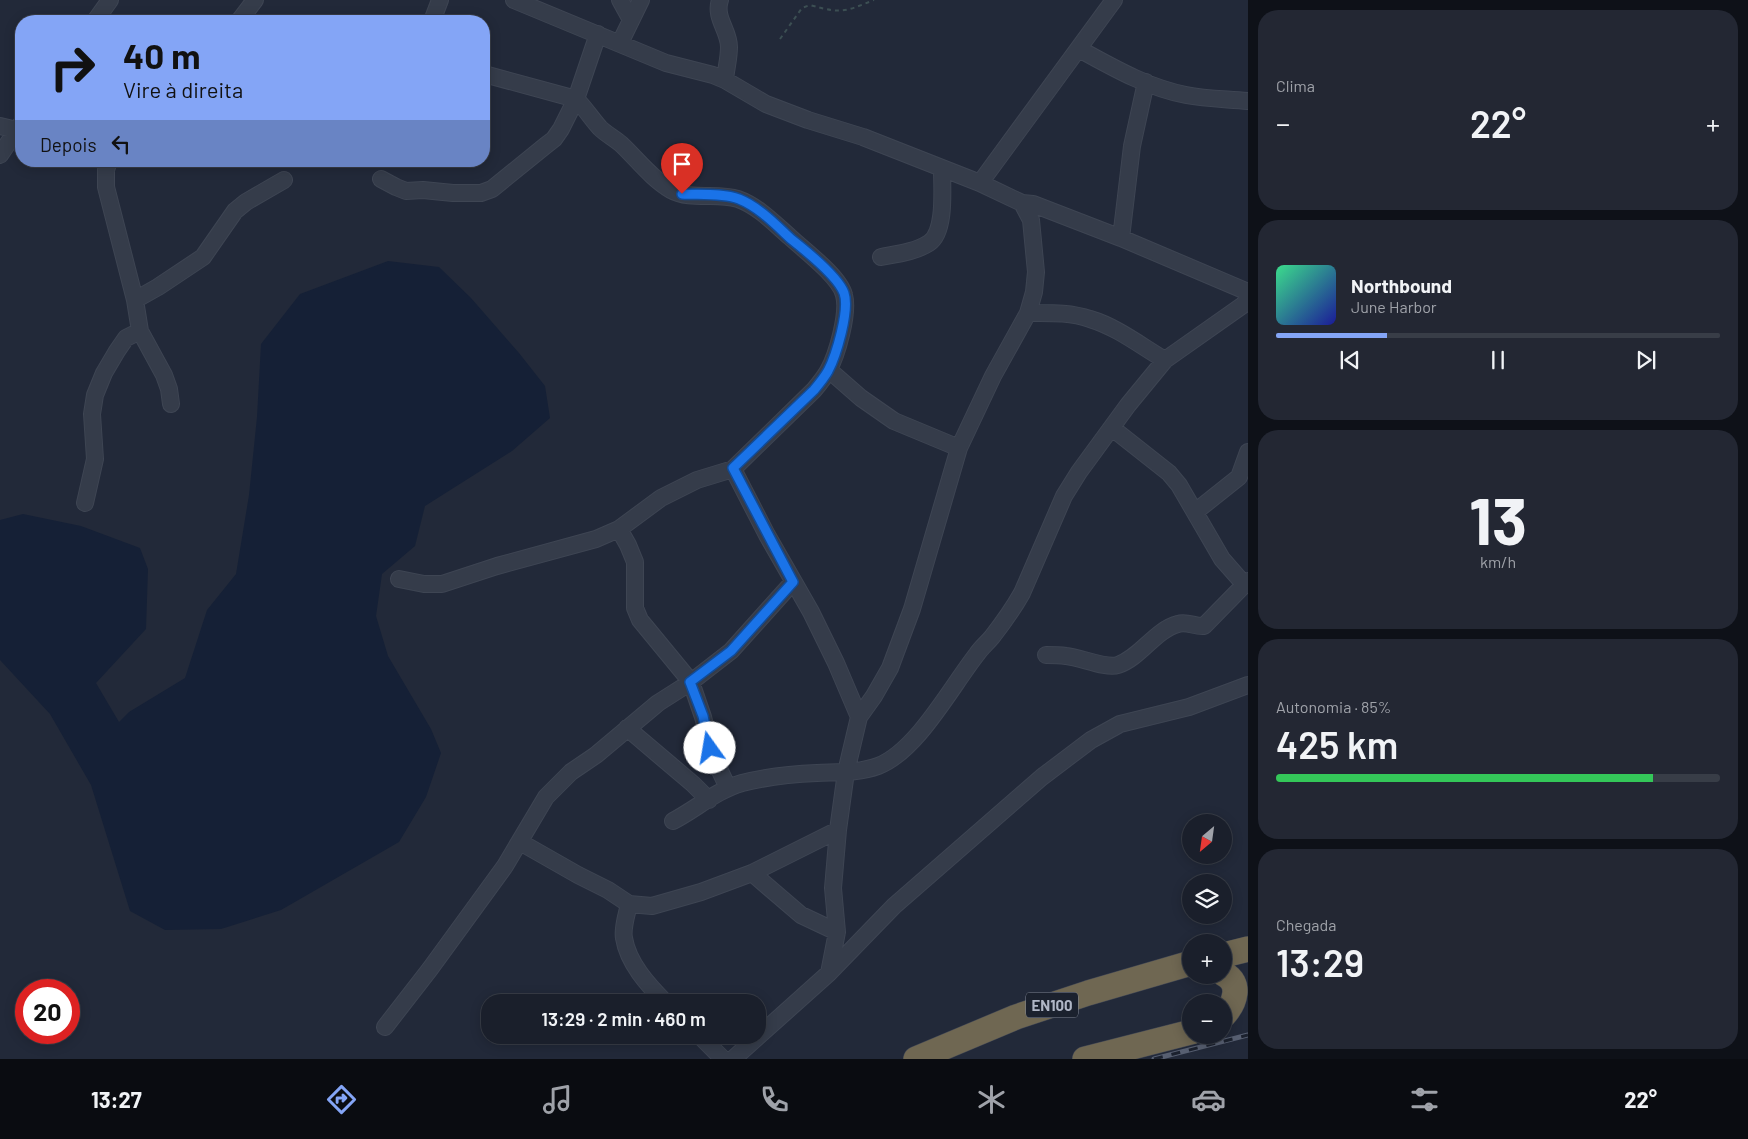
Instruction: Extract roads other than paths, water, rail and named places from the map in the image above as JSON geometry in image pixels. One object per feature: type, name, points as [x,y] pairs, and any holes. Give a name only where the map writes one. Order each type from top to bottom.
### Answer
[{"type":"highway","points":[[1232,953],[1248,949]]},
{"type":"highway","name":"EN100","points":[[916,1059],[1016,1017],[1088,993],[1182,966]]},
{"type":"highway","points":[[1232,981],[1236,986],[1235,998],[1232,1004]]},
{"type":"highway","points":[[1232,1021],[1248,1017]]},
{"type":"highway","points":[[1085,1059],[1182,1034]]},
{"type":"street","points":[[99,15],[110,0]]},
{"type":"street","points":[[243,15],[255,0]]},
{"type":"street","points":[[434,15],[440,0]]},
{"type":"street","points":[[514,0],[666,63],[713,75],[766,104],[808,120],[863,137],[980,183],[1022,203],[1040,207],[1121,238],[1248,292]]},
{"type":"street","points":[[620,0],[631,20]]},
{"type":"street","points":[[620,43],[641,0]]},
{"type":"street","points":[[720,0],[719,18],[727,33],[729,47],[725,80]]},
{"type":"street","points":[[980,183],[1114,0]]},
{"type":"street","points":[[381,179],[406,191],[423,190],[452,193],[480,192],[492,189],[554,138],[561,129],[576,99],[598,34]]},
{"type":"street","points":[[1079,49],[1146,82],[1184,95],[1248,100]]},
{"type":"street","points":[[399,579],[424,584],[442,584],[497,566],[596,540],[618,529],[661,498],[697,480],[733,468],[814,390],[829,370],[846,312],[844,294],[831,275],[759,211],[741,200],[729,197],[682,194],[671,190],[601,129],[576,99],[490,76]]},
{"type":"street","points":[[1121,238],[1132,146],[1146,82]]},
{"type":"street","points":[[0,126],[15,128]]},
{"type":"street","points":[[0,154],[15,134]]},
{"type":"street","points":[[107,167],[106,187],[140,331],[164,375],[169,389],[171,404]]},
{"type":"street","points":[[881,257],[906,252],[930,242],[936,235],[940,225],[942,169]]},
{"type":"street","points":[[134,300],[158,287],[203,257],[235,211],[246,202],[284,180]]},
{"type":"street","points":[[829,973],[837,932],[833,888],[838,830],[846,772],[859,717],[874,696],[893,660],[912,609],[959,448],[993,376],[1028,313],[1034,292],[1036,272],[1031,220],[1022,203]]},
{"type":"street","points":[[673,821],[728,788],[743,783],[816,772],[846,772],[877,766],[900,753],[946,699],[977,653],[992,637],[1014,607],[1022,593],[1064,496],[1079,472],[1164,360],[1243,305],[1248,298]]},
{"type":"street","points":[[1028,313],[1056,313],[1088,318],[1101,323],[1164,360]]},
{"type":"street","points":[[85,503],[95,459],[92,414],[95,396],[104,373],[116,351],[126,338],[140,331]]},
{"type":"street","points":[[829,370],[861,398],[894,422],[959,448]]},
{"type":"street","points":[[1046,655],[1089,660],[1107,666],[1118,665],[1137,654],[1166,630],[1178,624],[1188,623],[1204,626],[1209,623],[1246,582],[1222,559],[1179,485],[1168,473],[1112,428]]},
{"type":"street","points":[[1195,512],[1239,476],[1248,452]]},
{"type":"street","points":[[733,468],[818,627],[859,717]]},
{"type":"street","points":[[618,529],[628,544],[635,562],[635,608],[640,620],[690,682],[703,716],[714,758],[728,788]]},
{"type":"street","points":[[385,1027],[480,900],[520,842],[532,817],[546,797],[571,772],[596,755],[658,704],[731,651],[793,582]]},
{"type":"street","points":[[733,1059],[829,973],[894,906],[1042,777],[1090,740],[1120,724],[1188,707],[1248,685]]},
{"type":"street","points":[[627,728],[693,784],[708,800]]},
{"type":"street","points":[[520,842],[608,890],[629,904],[652,906],[701,892],[752,873],[838,830]]},
{"type":"street","points":[[752,873],[802,915],[837,932]]},
{"type":"street","points":[[629,904],[623,931],[629,955],[636,969],[657,994]]},
{"type":"street","points":[[708,1044],[724,1059]]},
{"type":"water","points":[[388,261],[439,267],[471,298],[545,386],[550,418],[512,451],[425,506],[415,546],[382,574],[376,616],[388,656],[431,729],[441,753],[426,797],[399,842],[281,910],[221,929],[165,930],[130,911],[91,785],[50,714],[0,660],[0,520],[23,514],[81,526],[140,548],[148,569],[146,629],[96,683],[119,722],[129,712],[185,678],[207,610],[236,574],[249,495],[257,417],[261,344],[300,294]]},
{"type":"railway","points":[[1154,1059],[1248,1035]]}]
